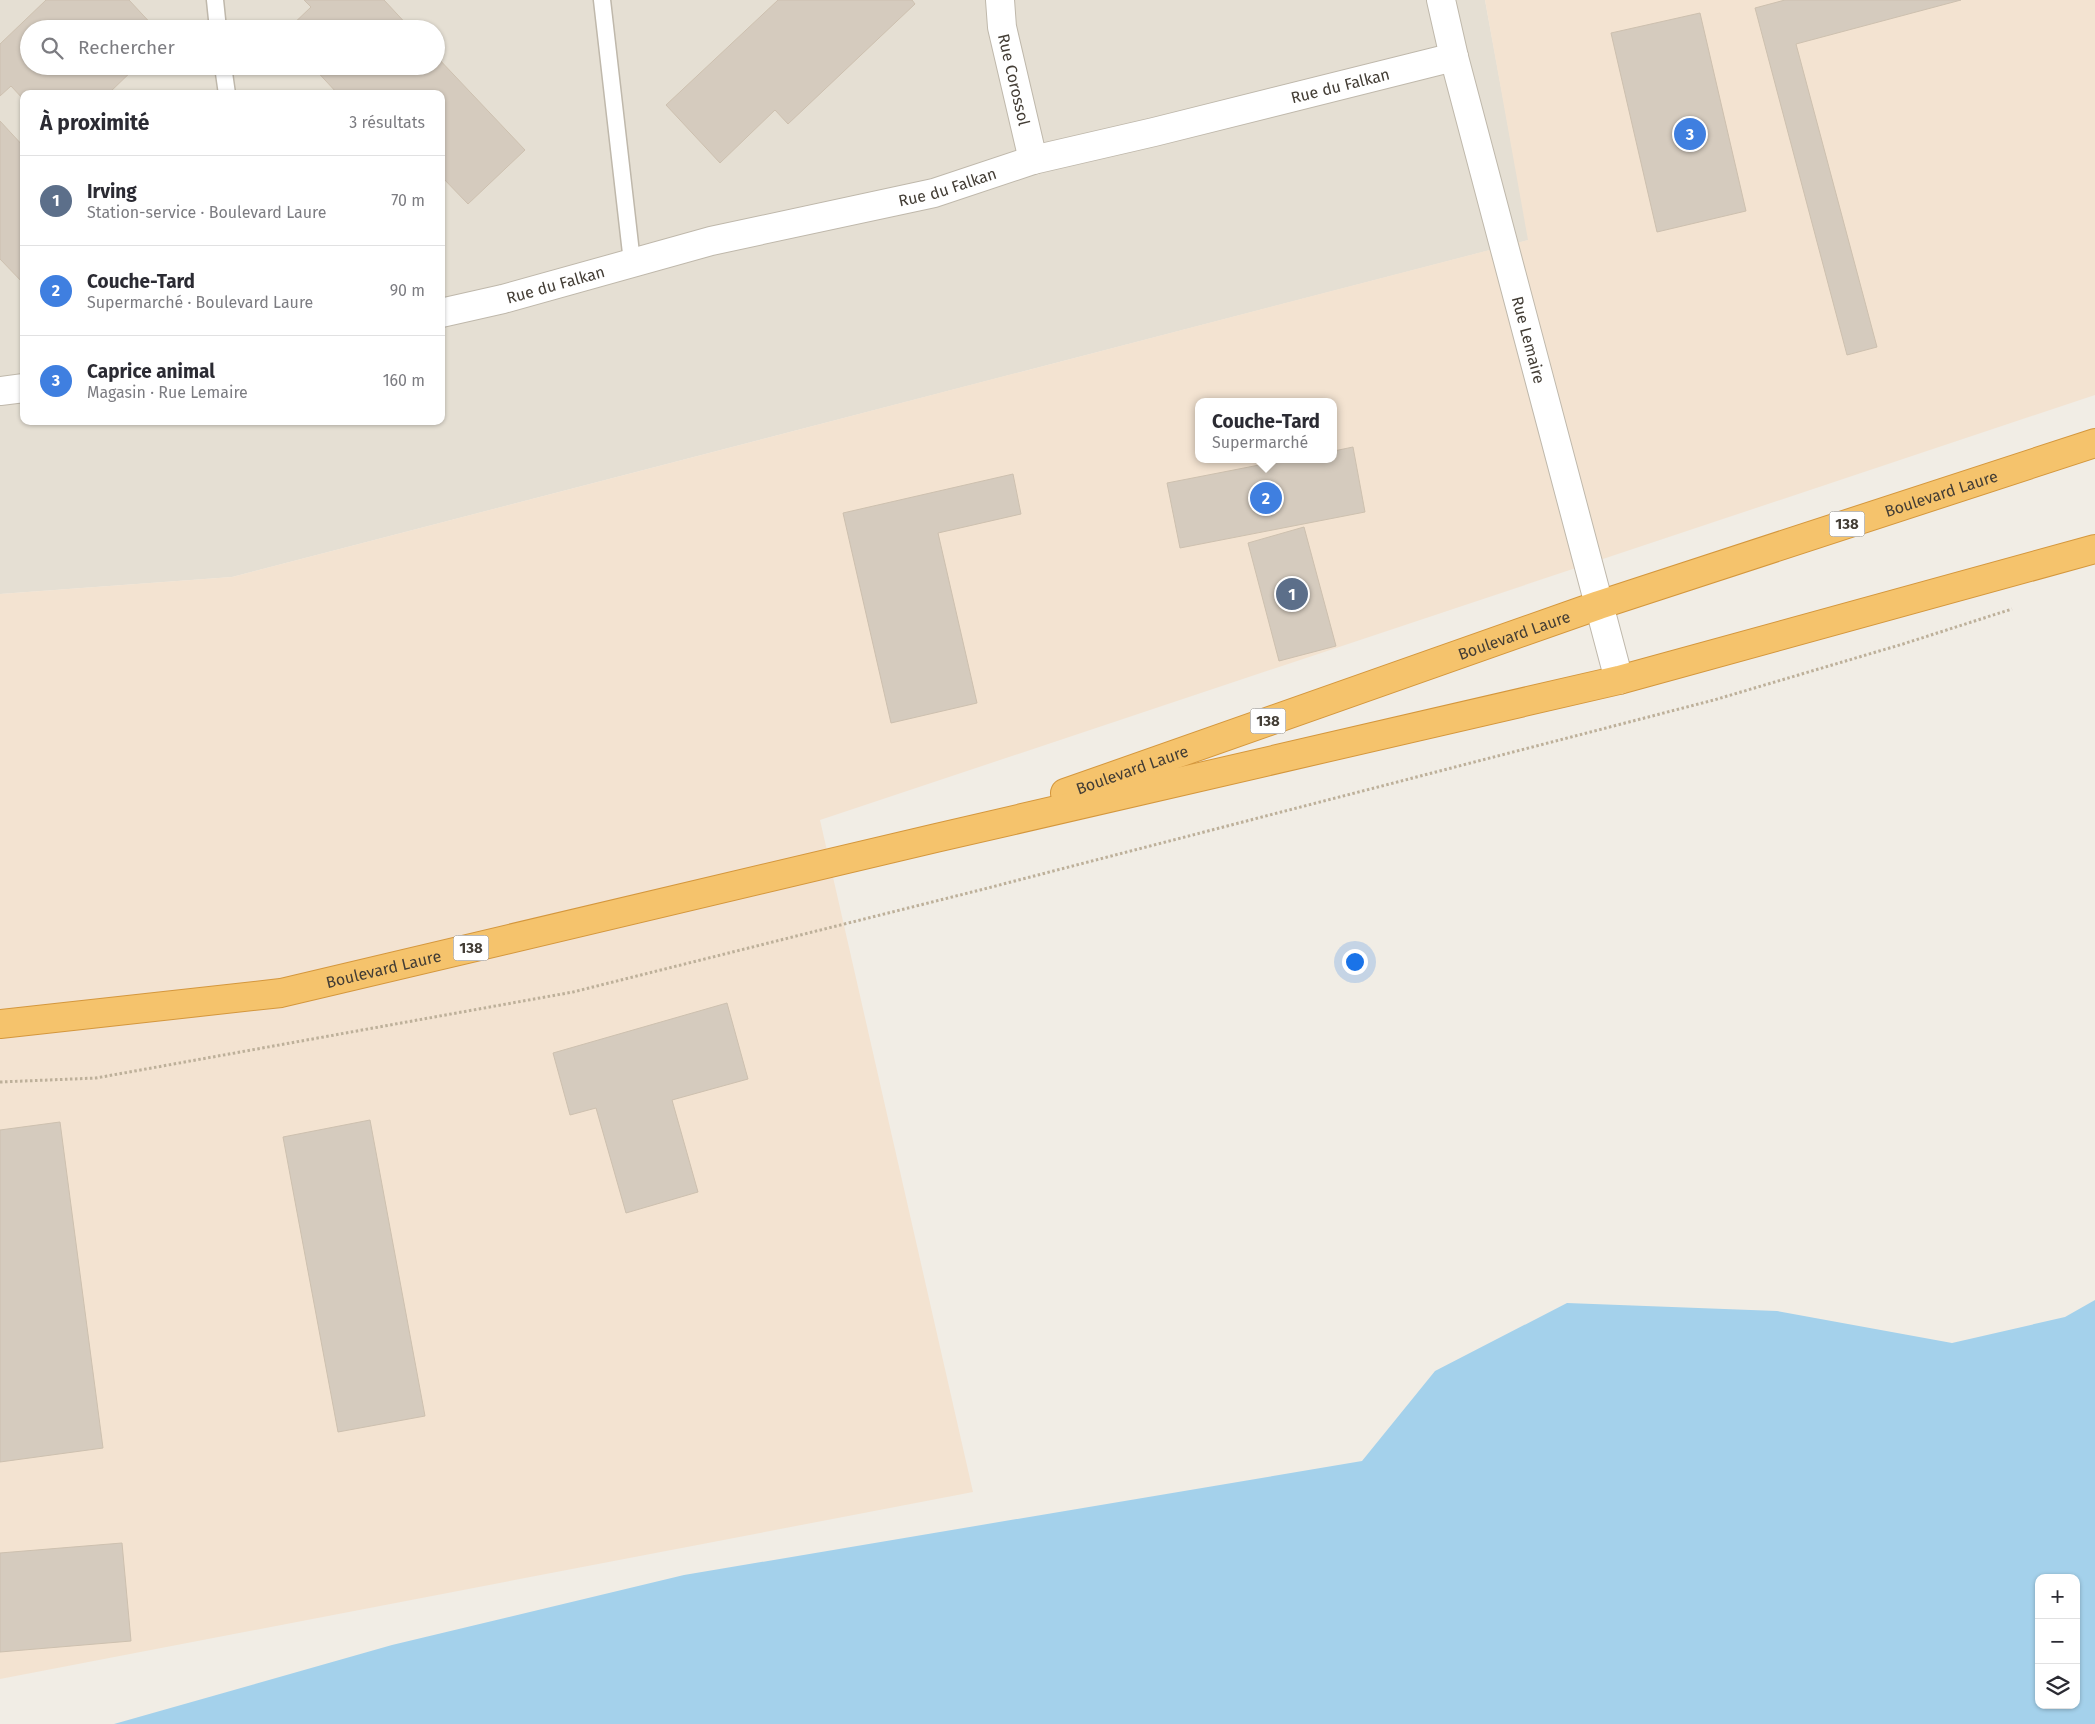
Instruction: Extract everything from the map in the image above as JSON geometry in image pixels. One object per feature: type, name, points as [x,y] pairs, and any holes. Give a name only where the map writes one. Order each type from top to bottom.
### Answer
[{"type":"highway","name":"Boulevard Laure","points":[[936,838],[1599,605],[2095,443]]},
{"type":"highway","name":"Boulevard Laure","points":[[0,1024],[281,993],[936,838],[1619,680],[2095,549]]},
{"type":"street","name":"Rue Corossol","points":[[1000,0],[1002,27],[1033,160]]},
{"type":"street","name":"Rue Lemaire","points":[[1441,0],[1454,57],[1619,680]]},
{"type":"street","name":"Rue du Falkan","points":[[445,312],[503,299],[711,241],[934,193],[1033,160],[1154,132],[1454,57]]},
{"type":"street","points":[[0,391],[20,388]]},
{"type":"lane","points":[[215,0],[217,20]]},
{"type":"lane","points":[[602,0],[632,262]]},
{"type":"lane","points":[[224,75],[226,90]]},
{"type":"path","points":[[0,1082],[96,1078],[573,992],[980,890],[1714,700],[2013,609]]},
{"type":"shaded area","points":[[0,0],[1485,0],[1529,240],[232,577],[0,594]]},
{"type":"shaded area","points":[[1485,0],[2095,0],[2095,395],[820,820],[973,1492],[0,1679],[0,594],[232,577],[1528,240]]},
{"type":"water","points":[[2095,1300],[2095,1724],[114,1724],[392,1645],[684,1575],[1362,1461],[1435,1371],[1567,1303],[1777,1311],[1952,1343],[2065,1317]]},
{"type":"building","points":[[46,0],[129,0],[148,20],[25,20]]},
{"type":"building","points":[[304,0],[384,0],[403,20],[297,20],[311,7]]},
{"type":"building","points":[[778,0],[912,0],[915,4],[788,124],[775,110],[720,163],[666,105]]},
{"type":"building","points":[[1785,0],[1961,0],[1796,44],[1877,347],[1847,355],[1755,8]]},
{"type":"building","points":[[1700,13],[1746,211],[1657,232],[1611,33]]},
{"type":"building","points":[[20,25],[20,75],[128,75],[112,90],[20,90],[20,96],[11,86],[0,96],[0,44]]},
{"type":"building","points":[[445,66],[525,150],[468,204],[445,180],[445,90],[334,90],[320,75],[445,75]]},
{"type":"building","points":[[0,121],[20,143],[20,280],[0,259]]},
{"type":"building","points":[[1353,447],[1365,512],[1180,548],[1167,483],[1270,463],[1337,463],[1337,450]]},
{"type":"building","points":[[1013,474],[1021,514],[938,533],[977,703],[891,723],[843,513]]},
{"type":"building","points":[[1304,527],[1336,646],[1279,661],[1248,543]]},
{"type":"building","points":[[727,1003],[748,1079],[672,1100],[698,1192],[626,1213],[596,1108],[570,1115],[553,1053]]},
{"type":"building","points":[[370,1120],[425,1416],[338,1432],[283,1137]]},
{"type":"building","points":[[60,1122],[103,1448],[0,1462],[0,1130]]},
{"type":"building","points":[[122,1543],[131,1641],[0,1652],[0,1553]]},
{"type":"place","name":"Caprice animal","points":[[1690,134]]},
{"type":"place","name":"Couche-Tard","points":[[1266,498]]},
{"type":"place","name":"Irving","points":[[1292,594]]}]
